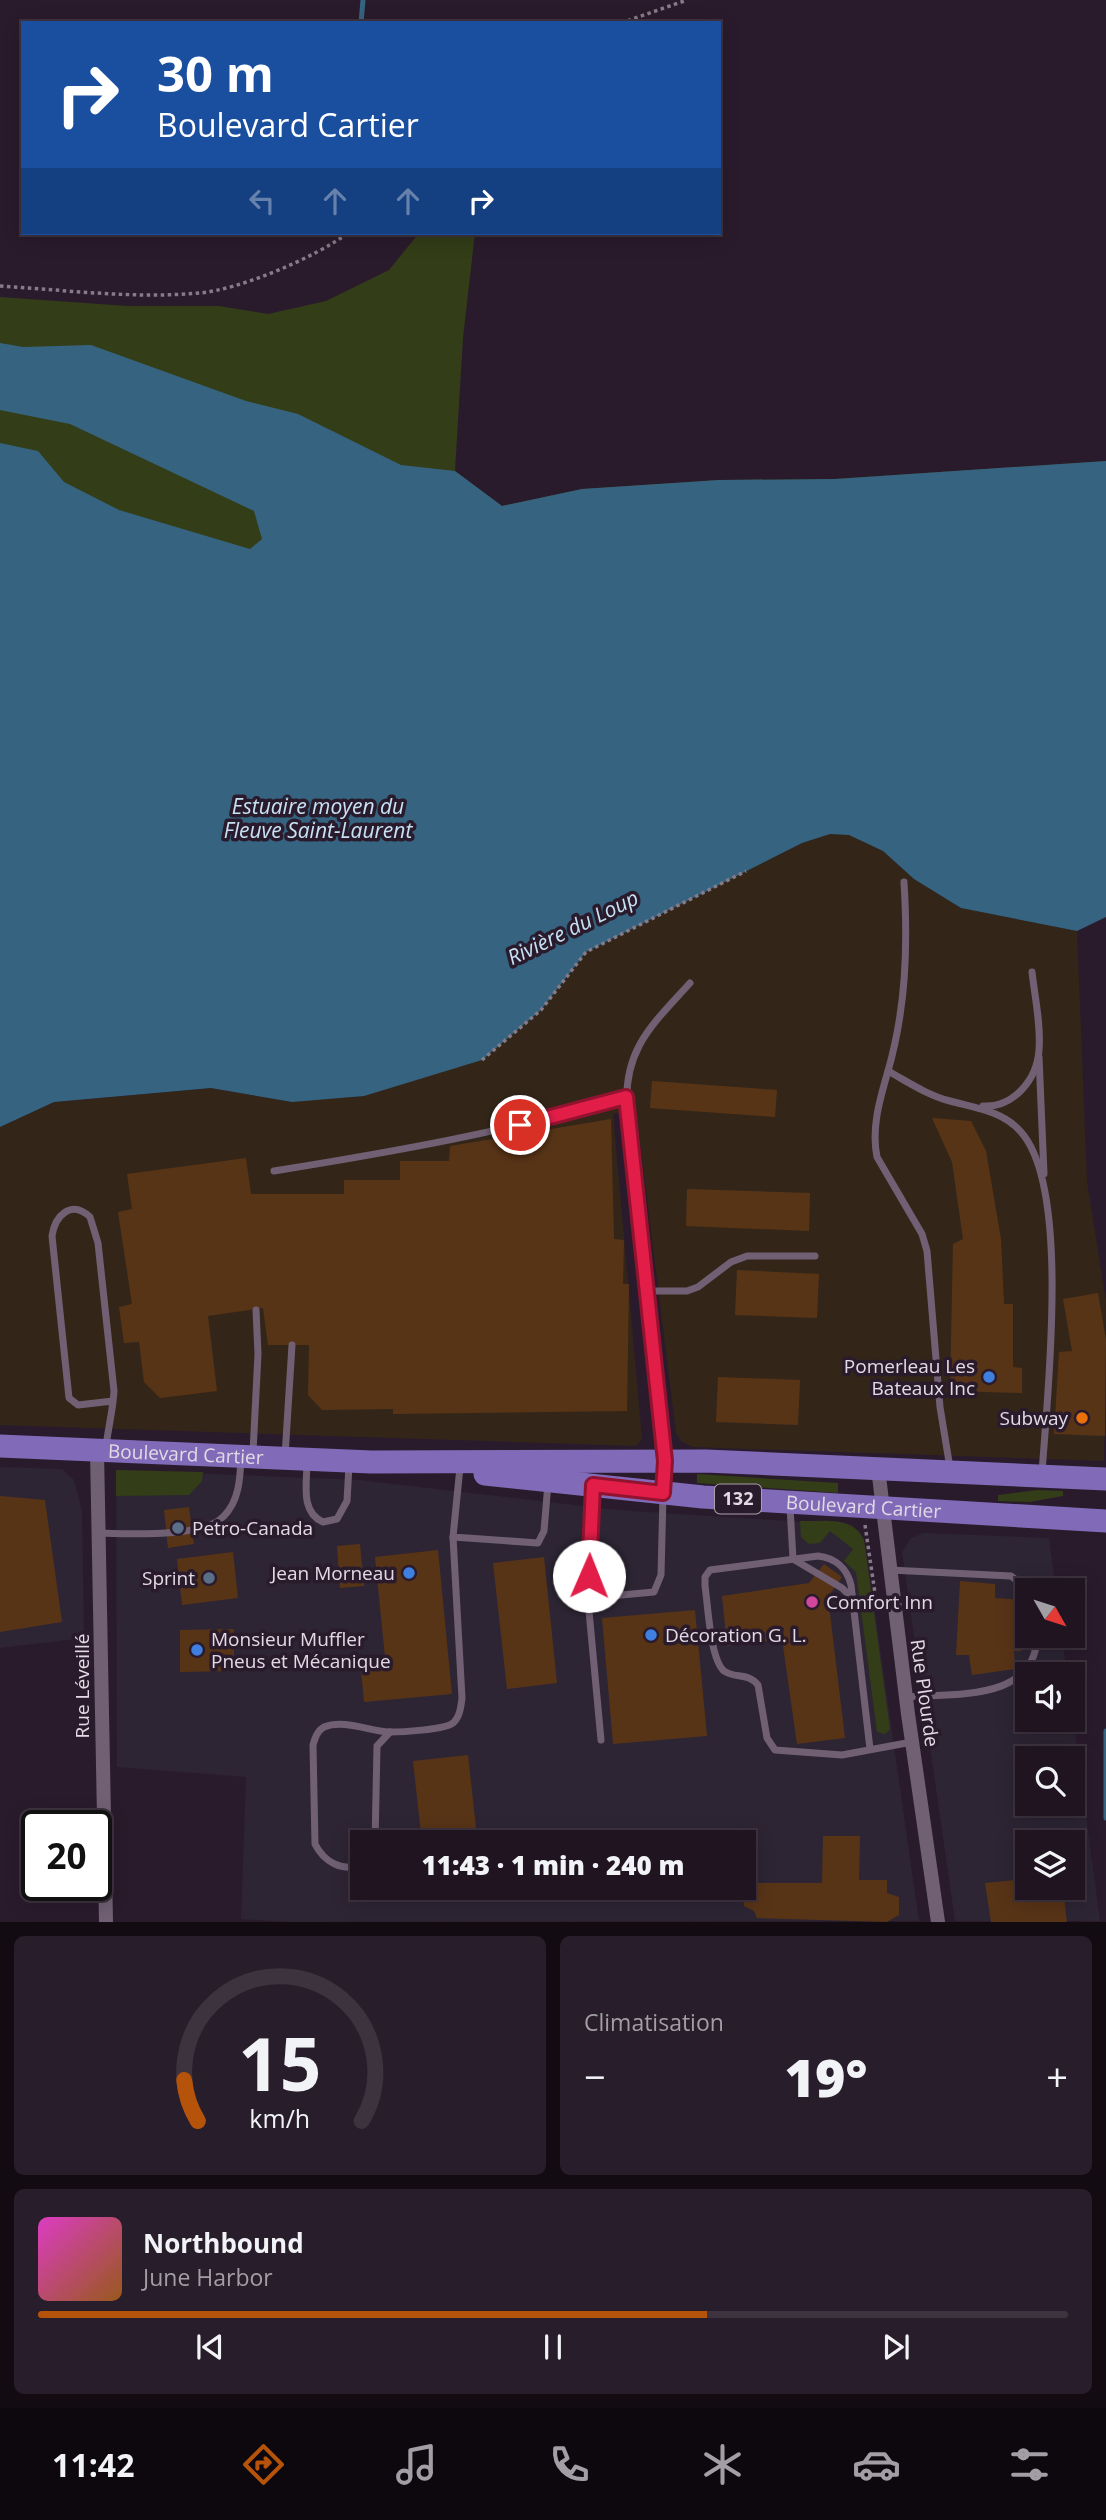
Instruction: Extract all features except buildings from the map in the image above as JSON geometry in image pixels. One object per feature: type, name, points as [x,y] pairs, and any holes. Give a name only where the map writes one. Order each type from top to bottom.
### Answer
[{"type":"main road","name":"Boulevard Cartier","points":[[0,1446],[549,1471],[593,1485],[663,1493],[881,1510],[1106,1521]]},
{"type":"main road","name":"Boulevard Cartier","points":[[549,1471],[595,1461],[665,1461],[1106,1479]]},
{"type":"street","points":[[626,1104],[665,1461],[663,1493]]},
{"type":"street","name":"Rue Léveillé","points":[[102,1451],[100,1533],[106,1922]]},
{"type":"street","name":"Rue Plourde","points":[[878,1468],[881,1510],[938,1922]]},
{"type":"lane","points":[[904,882],[907,938],[903,1001],[899,1034],[888,1071],[874,1143],[877,1157],[922,1234],[927,1251],[940,1407],[950,1472]]},
{"type":"lane","points":[[1032,972],[1049,1225],[1051,1306],[1042,1476]]},
{"type":"lane","points":[[274,1171],[435,1143],[626,1104],[627,1071],[635,1051],[690,983]]},
{"type":"lane","points":[[888,1071],[925,1091],[978,1106],[996,1107],[1010,1102],[1029,1079],[1039,1052]]},
{"type":"lane","points":[[978,1106],[1021,1132],[1033,1150],[1045,1185]]},
{"type":"lane","points":[[102,1451],[113,1401],[95,1226],[85,1212],[65,1210],[58,1217],[52,1236],[69,1398],[78,1405],[113,1401]]},
{"type":"lane","points":[[646,1291],[687,1291],[698,1287],[731,1262],[747,1256],[815,1256]]},
{"type":"lane","points":[[100,1533],[141,1534],[204,1528],[224,1516],[240,1486],[247,1457],[258,1346],[256,1310]]},
{"type":"lane","points":[[292,1345],[296,1459],[307,1505],[313,1516],[323,1522],[337,1519],[345,1506],[360,1461]]},
{"type":"lane","points":[[595,1461],[589,1598],[601,1740]]},
{"type":"lane","points":[[350,1867],[333,1865],[321,1855],[316,1844],[313,1745],[317,1734],[324,1727],[360,1726],[390,1732],[443,1727],[452,1723],[460,1708],[453,1537],[460,1466]]},
{"type":"lane","points":[[453,1537],[538,1543],[544,1531],[549,1471]]},
{"type":"lane","points":[[589,1598],[654,1592],[661,1575],[663,1493]]},
{"type":"lane","points":[[790,1503],[793,1559]]},
{"type":"lane","points":[[870,1749],[849,1575],[832,1560],[818,1556],[718,1567],[705,1577],[718,1663],[727,1673],[746,1675],[758,1685],[767,1738],[775,1750],[842,1755],[912,1742]]},
{"type":"lane","points":[[793,1559],[842,1588],[853,1600]]},
{"type":"lane","points":[[889,1570],[1011,1576],[1015,1579]]},
{"type":"lane","points":[[906,1697],[1009,1685],[1029,1669],[1034,1648]]},
{"type":"lane","points":[[375,1830],[377,1746],[390,1732]]},
{"type":"path","points":[[627,21],[687,0]]},
{"type":"path","points":[[0,286],[124,293],[202,293],[278,271],[329,247],[345,235]]},
{"type":"path","points":[[482,1060],[541,1010],[586,952],[746,871]]},
{"type":"shaded area","points":[[830,834],[849,835],[883,851],[914,879],[961,908],[1077,931],[1087,1182],[1106,1301],[1104,1461],[693,1447],[682,1442],[676,1433],[636,1109],[613,1114],[642,1439],[636,1446],[0,1425],[0,1127],[54,1102],[212,1088],[292,1102],[541,1010],[586,952],[802,843]]},
{"type":"shaded area","points":[[0,1467],[62,1469],[74,1480],[82,1511],[84,1638],[0,1648]]},
{"type":"shaded area","points":[[116,1470],[359,1480],[617,1510],[852,1525],[864,1540],[867,1557],[919,1921],[292,1922],[241,1919],[246,1777],[117,1767]]},
{"type":"shaded area","points":[[924,1533],[1049,1538],[1054,1578],[1015,1578],[1015,1648],[1064,1648],[1065,1662],[1015,1662],[1015,1732],[1075,1732],[1077,1746],[1015,1746],[1015,1816],[1085,1816],[1085,1808],[1100,1921],[955,1921],[902,1552],[911,1538]]},
{"type":"green space","points":[[417,235],[475,235],[463,338],[455,471],[502,506],[582,489],[719,480],[835,479],[1106,461],[813,770],[0,469],[0,297],[128,306],[219,306],[268,314],[326,301],[389,270]]},
{"type":"green space","points":[[116,1470],[203,1472],[202,1481],[189,1495],[116,1496]]},
{"type":"green space","points":[[697,1474],[838,1483],[838,1493],[697,1483]]},
{"type":"green space","points":[[1037,1490],[1063,1491],[1063,1496],[1030,1502],[998,1501],[998,1495]]},
{"type":"green space","points":[[800,1521],[845,1523],[859,1532],[864,1540],[890,1729],[885,1734],[877,1732],[856,1572],[844,1561],[853,1549],[830,1531],[820,1543],[809,1544],[801,1537]]},
{"type":"water","name":"Estuaire moyen du Fleuve Saint-Laurent","points":[[0,343],[23,347],[91,345],[246,401],[298,414],[401,465],[455,471],[502,506],[582,489],[719,480],[835,479],[1106,461],[1106,917],[1077,931],[961,908],[914,879],[883,851],[849,835],[830,834],[802,843],[586,952],[541,1010],[482,1060],[364,1096],[292,1102],[211,1088],[54,1102],[0,1127],[0,443],[38,451],[64,482],[119,510],[250,549],[262,539],[254,511],[70,424],[0,410]]},
{"type":"waterway","points":[[361,21],[363,0]]},
{"type":"waterway","points":[[1106,1731],[1106,1818]]},
{"type":"place","name":"Pomerleau Les Bateaux Inc","points":[[989,1377]]},
{"type":"place","name":"Subway","points":[[1082,1418]]},
{"type":"place","name":"Petro-Canada","points":[[178,1528]]},
{"type":"place","name":"Jean Morneau","points":[[409,1573]]},
{"type":"place","name":"Sprint","points":[[209,1578]]},
{"type":"place","name":"Comfort Inn","points":[[812,1602]]},
{"type":"place","name":"Décoration G. L.","points":[[651,1635]]},
{"type":"place","name":"Monsieur Muffler Pneus et Mécanique","points":[[197,1650]]},
{"type":"route","points":[[520,1125],[626,1097],[665,1461],[663,1493],[593,1485],[589,1576]]},
{"type":"water label","name":"Rivière du Loup","points":[[573,928]]}]
